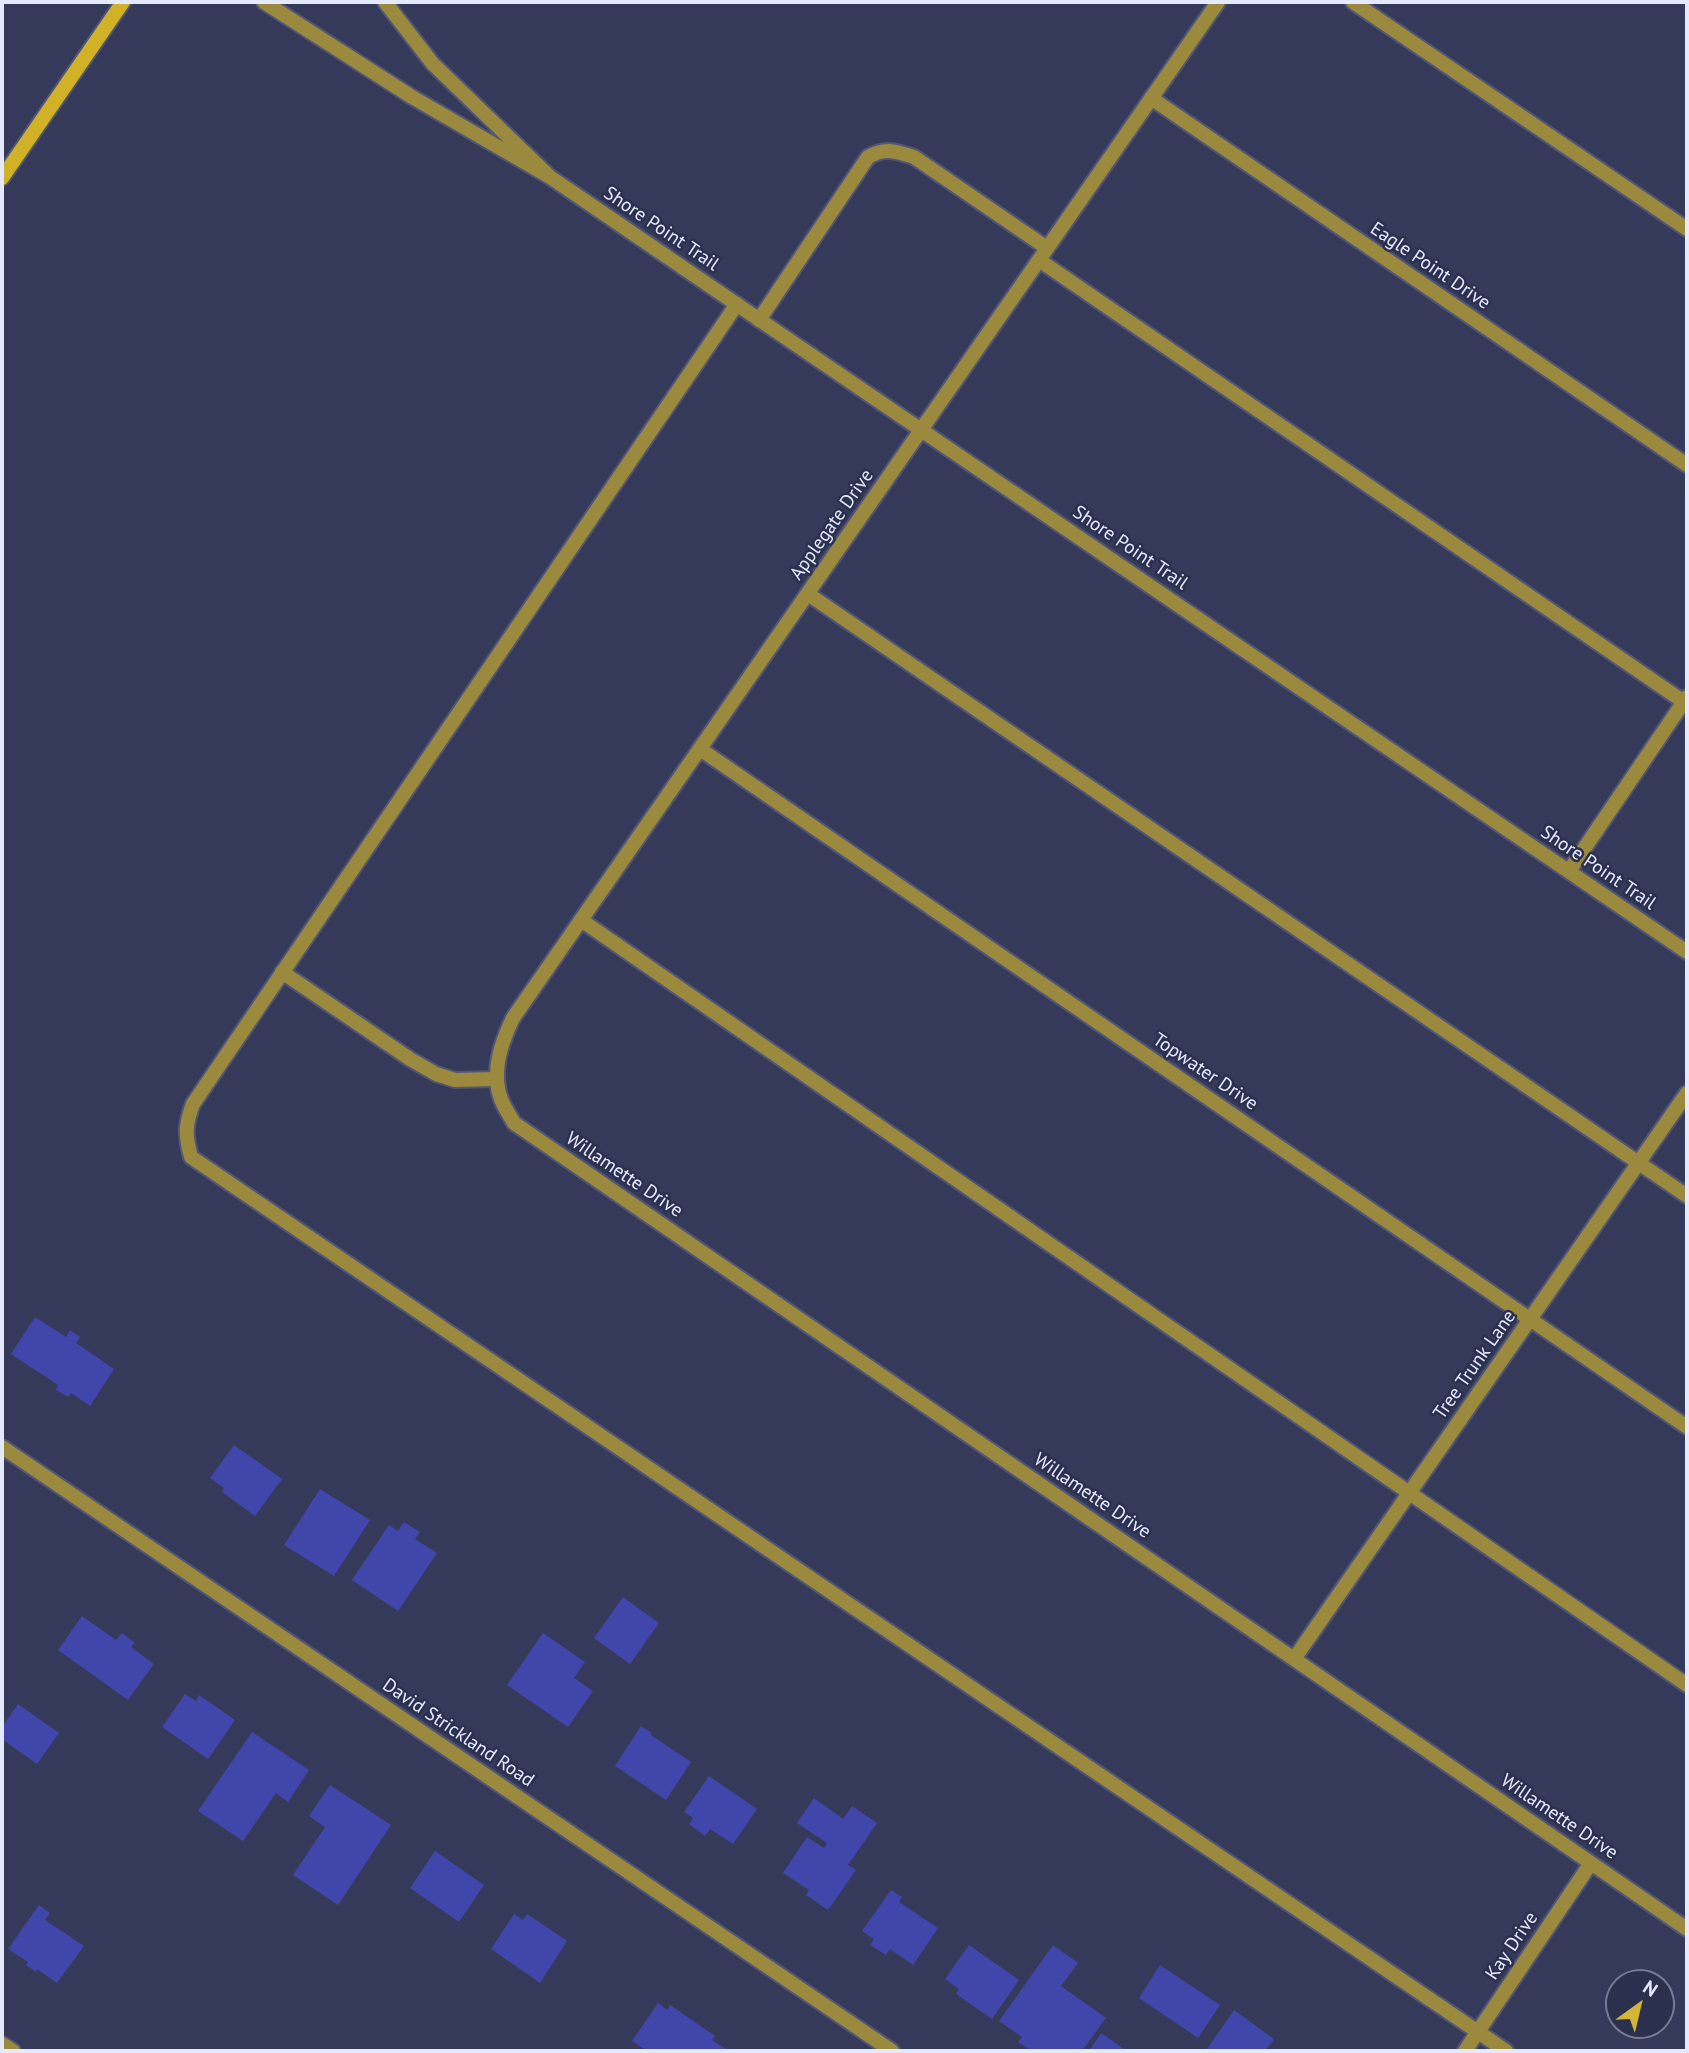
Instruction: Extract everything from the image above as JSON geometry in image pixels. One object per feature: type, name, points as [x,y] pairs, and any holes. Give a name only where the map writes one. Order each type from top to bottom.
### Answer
[{"type":"main road","points":[[2,178],[123,2]]},
{"type":"street","name":"Shore Point Trail","points":[[264,2],[411,97],[550,177],[1687,952]]},
{"type":"street","name":"Shore Point Trail","points":[[385,2],[433,64],[550,177]]},
{"type":"street","name":"Applegate Drive","points":[[496,1079],[504,1036],[513,1018],[1218,2]]},
{"type":"street","points":[[1353,2],[1687,229]]},
{"type":"street","name":"Eagle Point Drive","points":[[1151,99],[1687,466]]},
{"type":"street","points":[[760,320],[868,157],[879,151],[914,157],[1043,254],[1686,699],[1569,871]]},
{"type":"street","points":[[737,304],[192,1104],[186,1122],[186,1140],[191,1157],[1506,2051]]},
{"type":"street","points":[[808,594],[1687,1196]]},
{"type":"street","name":"Topwater Drive","points":[[700,749],[1687,1427]]},
{"type":"street","points":[[581,920],[1687,1685]]},
{"type":"street","points":[[282,972],[436,1074],[455,1080],[496,1079]]},
{"type":"street","name":"Willamette Drive","points":[[496,1079],[501,1101],[514,1124],[1687,1929]]},
{"type":"street","name":"Tree Trunk Lane","points":[[1294,1659],[1687,1093]]},
{"type":"street","name":"David Strickland Road","points":[[2,1447],[892,2051]]},
{"type":"street","name":"Kay Drive","points":[[1465,2051],[1591,1863]]},
{"type":"street","points":[[2,2043],[13,2051]]},
{"type":"building","points":[[35,1317],[66,1337],[70,1330],[80,1337],[76,1343],[114,1369],[90,1406],[71,1393],[68,1397],[56,1390],[58,1385],[11,1354]]},
{"type":"building","points":[[234,1445],[282,1479],[255,1516],[222,1492],[224,1488],[210,1478]]},
{"type":"building","points":[[320,1489],[370,1520],[334,1576],[284,1545]]},
{"type":"building","points":[[404,1522],[420,1532],[415,1539],[437,1553],[398,1611],[352,1580],[389,1525],[398,1531]]},
{"type":"building","points":[[623,1597],[659,1623],[630,1664],[594,1638]]},
{"type":"building","points":[[82,1616],[116,1640],[122,1633],[135,1643],[131,1647],[154,1664],[128,1700],[58,1650]]},
{"type":"building","points":[[543,1633],[585,1662],[574,1678],[593,1691],[568,1727],[507,1685]]},
{"type":"building","points":[[185,1694],[196,1701],[199,1695],[235,1720],[208,1759],[162,1727]]},
{"type":"building","points":[[18,1704],[59,1733],[37,1764],[2,1739],[2,1727]]},
{"type":"building","points":[[641,1726],[691,1762],[666,1800],[615,1766]]},
{"type":"building","points":[[252,1732],[309,1770],[288,1802],[276,1793],[243,1841],[198,1811]]},
{"type":"building","points":[[709,1776],[757,1809],[733,1844],[710,1829],[705,1836],[689,1824],[693,1818],[684,1812]]},
{"type":"building","points":[[330,1785],[391,1825],[338,1905],[293,1875],[325,1827],[309,1816]]},
{"type":"building","points":[[814,1798],[843,1819],[852,1806],[877,1823],[848,1865],[856,1870],[828,1910],[806,1895],[809,1890],[783,1873],[807,1837],[824,1848],[827,1843],[797,1823]]},
{"type":"building","points":[[435,1851],[484,1885],[459,1922],[410,1888]]},
{"type":"building","points":[[891,1890],[902,1897],[899,1902],[938,1928],[913,1965],[890,1949],[886,1955],[870,1945],[874,1939],[862,1931]]},
{"type":"building","points":[[39,1905],[50,1913],[45,1920],[84,1946],[57,1983],[37,1969],[36,1972],[26,1965],[28,1962],[8,1949]]},
{"type":"building","points":[[514,1914],[523,1920],[527,1914],[567,1941],[540,1983],[491,1949]]},
{"type":"building","points":[[969,1945],[1019,1980],[992,2019],[956,1994],[959,1989],[945,1979]]},
{"type":"building","points":[[1053,1945],[1078,1963],[1061,1986],[1106,2018],[1082,2051],[1032,2051],[1018,2042],[1022,2037],[999,2021]]},
{"type":"building","points":[[1160,1965],[1220,2005],[1198,2038],[1139,1998]]},
{"type":"building","points":[[658,2003],[667,2010],[670,2005],[715,2036],[712,2040],[729,2051],[647,2051],[632,2041]]},
{"type":"building","points":[[1234,2010],[1274,2039],[1265,2051],[1207,2049]]},
{"type":"building","points":[[1101,2033],[1127,2051],[1089,2051]]}]
